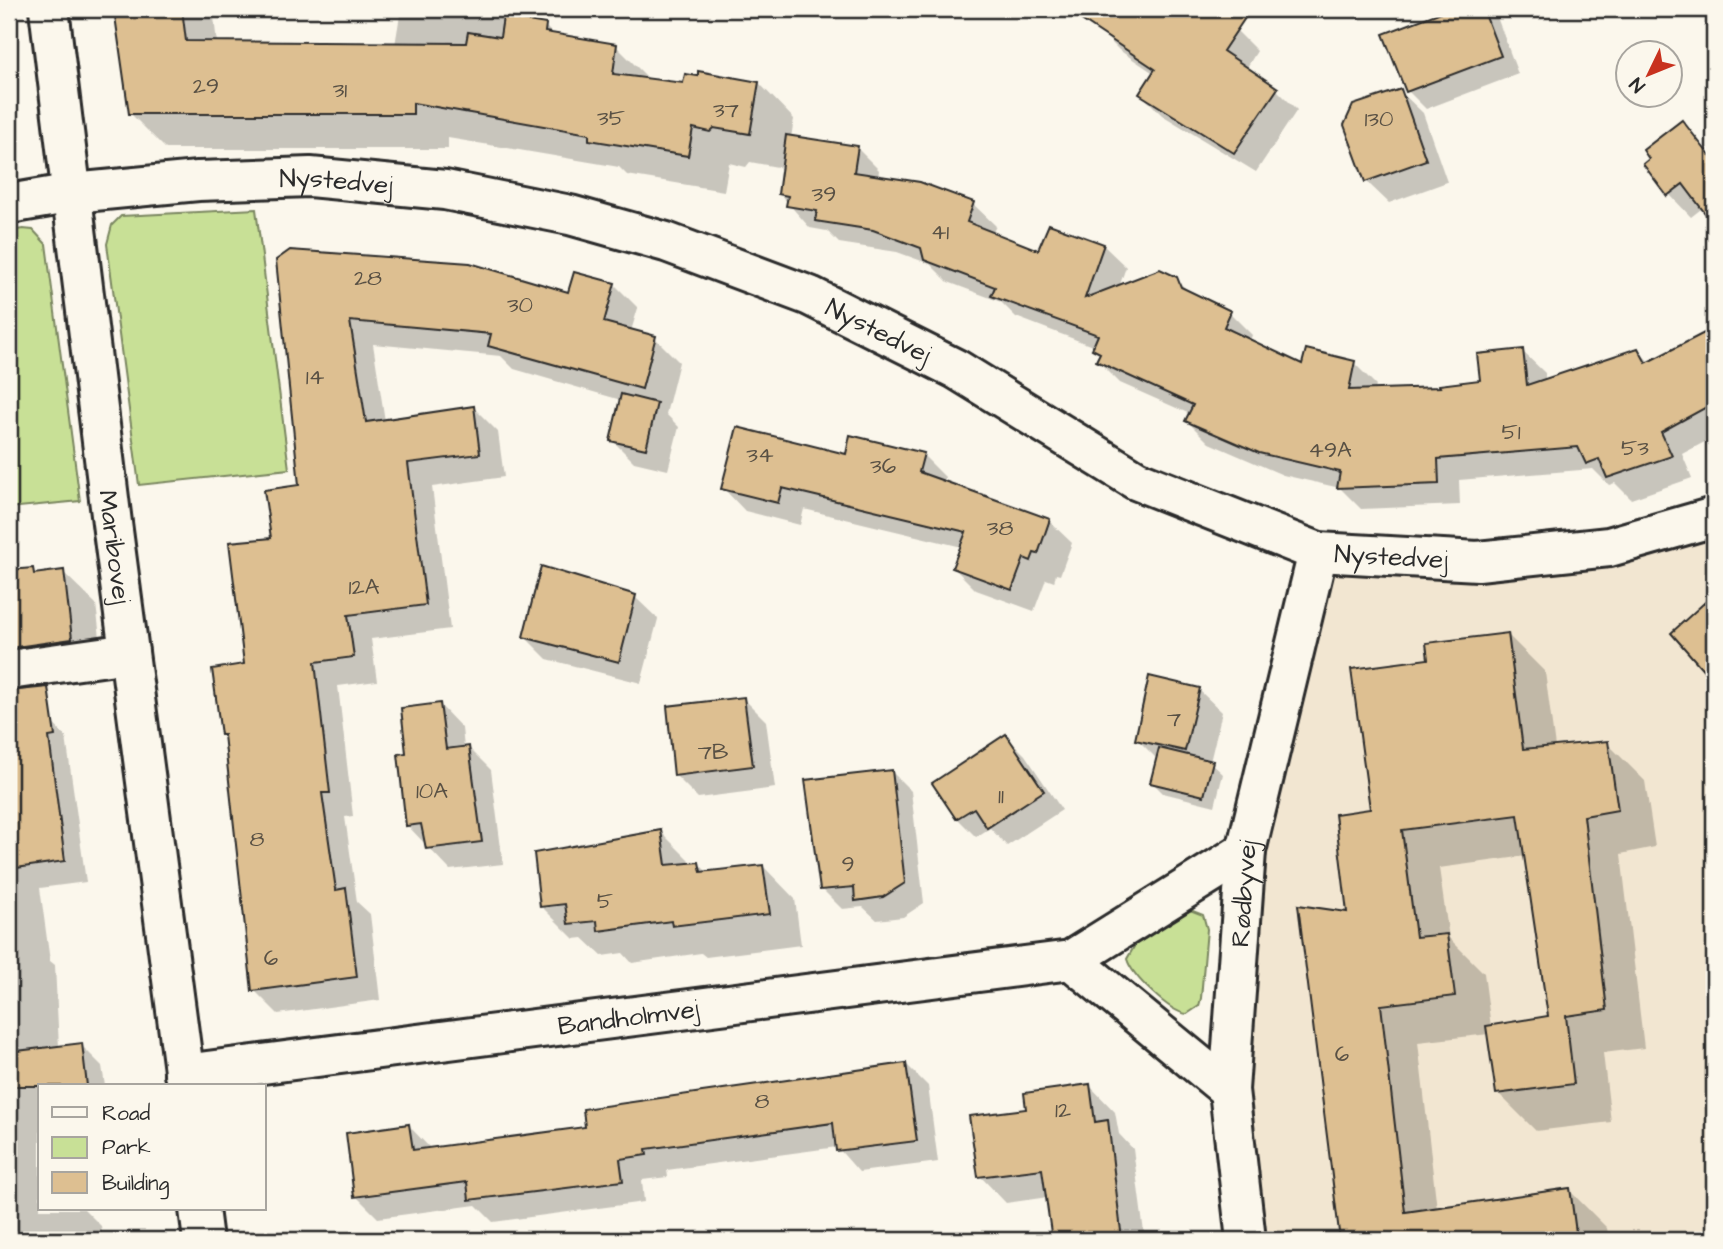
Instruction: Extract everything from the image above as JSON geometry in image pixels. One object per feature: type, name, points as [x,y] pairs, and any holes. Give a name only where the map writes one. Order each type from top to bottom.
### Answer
[{"type":"street","name":"Maribovej","points":[[49,9],[185,1080]]},
{"type":"street","name":"Nystedvej","points":[[9,204],[73,193],[198,181],[310,177],[445,190],[570,215],[654,239],[810,296],[956,369],[1136,480],[1318,552],[1478,561],[1609,547],[1714,517]]},
{"type":"street","name":"Rødbyvej","points":[[1246,1240],[1229,1090],[1246,851],[1318,552]]},
{"type":"street","points":[[9,670],[129,653]]},
{"type":"street","name":"Bandholmvej","points":[[185,1080],[1072,960],[1246,851]]},
{"type":"street","points":[[1072,960],[1229,1090]]},
{"type":"street","points":[[199,1210],[203,1240]]},
{"type":"shaded area","points":[[1714,529],[1714,1240],[1261,1240],[1238,1092],[1256,851],[1326,560]]},
{"type":"green space","points":[[256,209],[289,469],[139,485],[107,244],[112,225],[121,216]]},
{"type":"green space","points":[[33,230],[46,244],[80,501],[9,508],[9,231]]},
{"type":"green space","points":[[1190,910],[1203,915],[1207,929],[1201,998],[1199,1006],[1187,1014],[1171,1007],[1152,992],[1127,959],[1135,945]]},
{"type":"building","points":[[114,9],[182,9],[186,41],[466,43],[468,32],[500,37],[503,17],[546,24],[545,32],[617,44],[613,74],[683,83],[685,74],[698,76],[698,71],[759,82],[750,134],[714,128],[710,132],[693,128],[688,156],[589,140],[589,134],[413,103],[413,114],[129,114]]},
{"type":"building","points":[[1065,9],[1251,9],[1223,51],[1278,88],[1234,153],[1139,94],[1155,69]]},
{"type":"building","points":[[1449,9],[1483,9],[1501,56],[1406,92],[1383,34]]},
{"type":"building","points":[[1401,89],[1426,160],[1365,182],[1344,125],[1353,105]]},
{"type":"building","points":[[1682,120],[1714,161],[1714,225],[1683,184],[1667,196],[1643,164],[1649,159],[1643,150]]},
{"type":"building","points":[[786,135],[858,146],[854,172],[920,182],[974,202],[967,222],[1038,250],[1049,224],[1104,244],[1085,298],[1160,269],[1177,277],[1181,287],[1231,311],[1224,327],[1302,364],[1306,349],[1355,361],[1349,390],[1440,387],[1439,385],[1480,380],[1477,354],[1523,349],[1527,385],[1638,348],[1646,363],[1714,328],[1714,403],[1661,432],[1672,456],[1607,478],[1599,459],[1586,464],[1578,447],[1438,459],[1439,484],[1337,488],[1340,472],[1259,453],[1185,421],[1193,405],[1096,361],[1100,353],[1092,349],[1098,335],[991,296],[995,287],[924,260],[921,248],[873,230],[815,221],[817,211],[786,206],[788,196],[778,194]]},
{"type":"building","points":[[290,250],[470,263],[568,292],[574,272],[615,283],[604,322],[656,336],[642,389],[488,346],[491,334],[350,321],[366,422],[474,406],[480,454],[408,463],[426,605],[348,615],[354,657],[315,662],[330,793],[322,793],[336,890],[346,888],[357,977],[252,991],[224,735],[221,735],[212,669],[244,664],[229,542],[271,538],[264,490],[299,485],[276,260]]},
{"type":"building","points":[[621,394],[657,403],[646,449],[610,441]]},
{"type":"building","points":[[737,427],[846,454],[850,435],[924,453],[919,472],[1050,519],[1038,554],[1034,553],[1031,561],[1024,558],[1012,590],[952,568],[966,532],[782,488],[778,503],[721,489]]},
{"type":"building","points":[[541,566],[636,595],[619,662],[523,637]]},
{"type":"building","points":[[33,568],[34,574],[64,570],[72,639],[9,648],[9,570]]},
{"type":"building","points":[[1714,594],[1714,682],[1671,633]]},
{"type":"building","points":[[1508,633],[1523,749],[1608,741],[1618,810],[1584,816],[1607,1010],[1566,1016],[1574,1084],[1496,1094],[1486,1026],[1548,1016],[1518,815],[1402,830],[1416,937],[1447,934],[1455,996],[1381,1005],[1405,1212],[1570,1188],[1577,1240],[1340,1240],[1298,905],[1347,912],[1335,814],[1370,809],[1351,669],[1428,659],[1426,643]]},
{"type":"building","points":[[1149,676],[1200,688],[1185,751],[1135,740]]},
{"type":"building","points":[[48,687],[55,736],[49,737],[65,861],[9,869],[9,751],[13,751],[9,691]]},
{"type":"building","points":[[744,697],[753,766],[674,776],[667,706]]},
{"type":"building","points":[[440,703],[446,749],[469,746],[482,842],[426,849],[421,824],[406,826],[398,754],[406,753],[401,708]]},
{"type":"building","points":[[1006,734],[1044,791],[987,828],[974,808],[956,819],[932,783]]},
{"type":"building","points":[[1159,748],[1213,761],[1204,796],[1150,783]]},
{"type":"building","points":[[892,770],[905,883],[883,897],[855,901],[854,887],[820,890],[805,780]]},
{"type":"building","points":[[661,830],[666,865],[699,862],[701,872],[763,865],[770,914],[672,926],[671,921],[598,931],[597,921],[568,924],[565,904],[540,907],[534,853]]},
{"type":"building","points":[[82,1043],[87,1084],[9,1086],[9,1052]]},
{"type":"building","points":[[906,1063],[917,1141],[836,1151],[833,1123],[646,1149],[647,1155],[620,1159],[623,1181],[469,1200],[467,1182],[354,1197],[346,1133],[409,1124],[413,1150],[585,1127],[583,1109]]},
{"type":"building","points":[[1090,1084],[1095,1122],[1108,1120],[1122,1240],[1052,1240],[1042,1169],[978,1177],[969,1116],[1026,1109],[1024,1093]]}]
